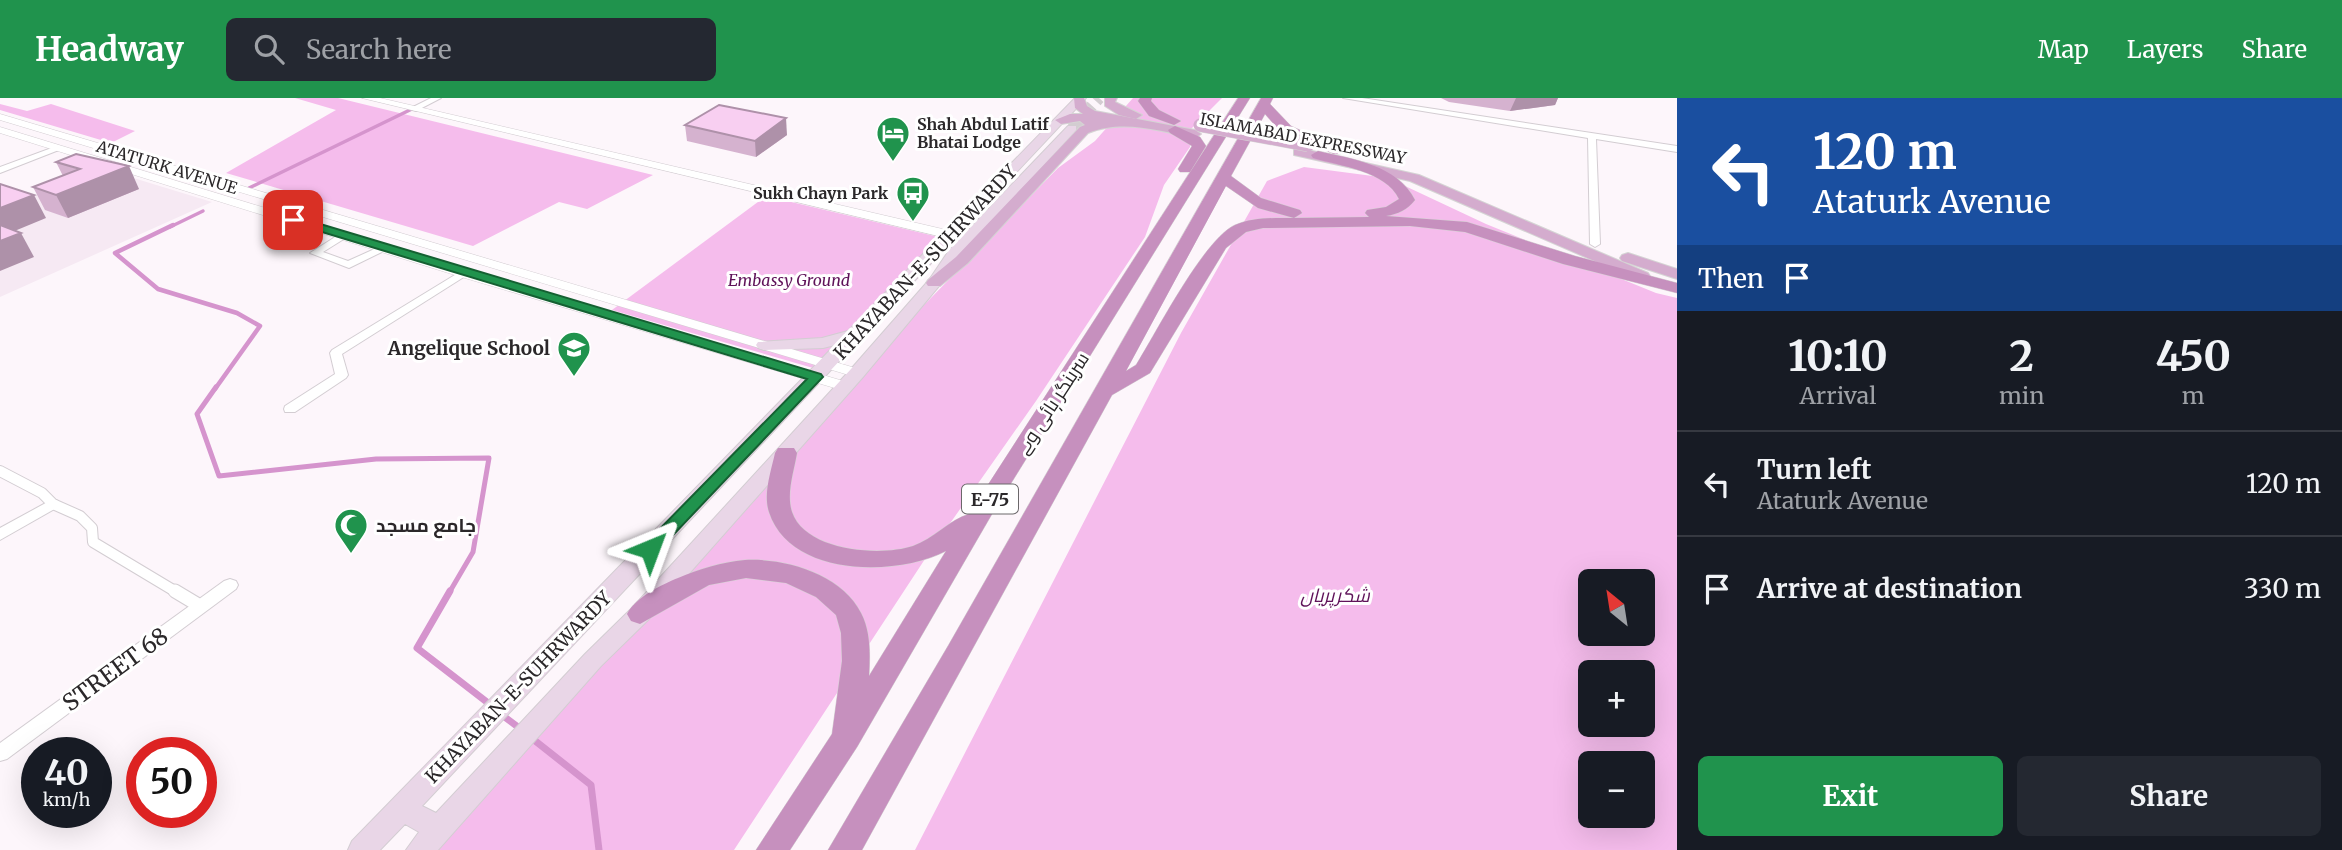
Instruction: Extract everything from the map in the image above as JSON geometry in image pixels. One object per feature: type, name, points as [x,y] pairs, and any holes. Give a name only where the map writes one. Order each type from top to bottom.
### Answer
[{"type":"highway","points":[[1146,98],[1144,101],[1149,109],[1195,140],[1199,146],[1167,201],[1167,223]]},
{"type":"highway","points":[[1258,100],[1286,129],[1339,151]]},
{"type":"highway","name":"سرینگر ہائی وے","points":[[844,850],[1224,177],[1258,100]]},
{"type":"highway","name":"سرینگر ہائی وے","points":[[772,850],[846,738],[981,513],[1167,223],[1258,100]]},
{"type":"highway","points":[[1224,177],[1254,202],[1269,209],[1300,214],[1386,213],[1400,207],[1407,200],[1405,191],[1398,183],[1308,151]]},
{"type":"highway","points":[[1104,391],[1143,369],[1219,245],[1240,229],[1263,223],[1410,221],[1467,227],[1569,260],[1677,288]]},
{"type":"highway","points":[[786,453],[779,496],[783,520],[792,532],[815,547],[844,557],[877,560],[909,556],[955,535],[981,513]]},
{"type":"highway","points":[[640,614],[680,586],[729,570],[781,572],[805,579],[826,590],[844,605],[851,618],[856,642],[846,738]]},
{"type":"main road","name":"ISLAMABAD EXPRESSWAY","points":[[1111,98],[1109,103],[1123,112],[1175,126]]},
{"type":"main road","name":"ISLAMABAD EXPRESSWAY","points":[[1080,99],[1081,108],[1091,114],[1129,122],[1198,129],[1308,151],[1414,178],[1612,266],[1677,288]]},
{"type":"main road","name":"KHAYABAN-E-SUHRWARDY","points":[[420,850],[786,453],[934,283],[955,252],[1066,124],[1080,99]]},
{"type":"main road","points":[[1066,124],[1078,117],[1088,120],[1092,125]]},
{"type":"main road","points":[[934,283],[962,260],[1040,174],[1092,125],[1129,122]]},
{"type":"main road","name":"KHAYABAN-E-SUHRWARDY","points":[[362,850],[951,235],[1066,124]]},
{"type":"main road","name":"ISLAMABAD EXPRESSWAY","points":[[1308,151],[1339,151],[1446,178],[1595,244],[1677,274]]},
{"type":"main road","points":[[764,345],[823,343],[858,333]]},
{"type":"main road","points":[[402,808],[439,829]]},
{"type":"street","points":[[367,98],[951,235]]},
{"type":"street","points":[[413,109],[437,98]]},
{"type":"street","points":[[1348,98],[1677,149]]},
{"type":"street","name":"ATATURK AVENUE","points":[[0,117],[764,345],[822,371]]},
{"type":"street","name":"ATATURK AVENUE","points":[[0,130],[463,273],[851,379]]},
{"type":"street","points":[[1592,136],[1595,244]]},
{"type":"street","points":[[0,170],[60,148]]},
{"type":"street","points":[[90,157],[109,149]]},
{"type":"street","points":[[343,235],[315,253],[349,265],[383,249]]},
{"type":"street","points":[[290,409],[342,375],[336,353],[463,273]]},
{"type":"street","points":[[0,471],[41,493],[53,504],[80,516],[92,528],[93,542],[200,606]]},
{"type":"street","points":[[0,535],[53,504]]},
{"type":"street","name":"STREET 68","points":[[0,753],[230,585]]},
{"type":"shaded area","points":[[104,169],[212,202],[0,297],[0,209]]},
{"type":"green space","points":[[295,98],[338,98],[653,175],[587,209],[559,202],[473,246],[226,173],[336,110]]},
{"type":"green space","points":[[1133,98],[1222,98],[1191,129],[1190,147],[1164,185],[1145,237],[1036,401],[925,559],[734,850],[436,850],[925,304],[1058,168],[1095,141]]},
{"type":"green space","points":[[0,104],[27,111],[51,104],[135,131],[111,143],[0,110]]},
{"type":"green space","name":"شکرپریاں","points":[[1304,167],[1388,178],[1486,224],[1656,293],[1677,298],[1677,850],[915,850],[1181,333],[1267,181]]},
{"type":"green space","name":"Embassy Ground","points":[[766,196],[943,238],[813,368],[612,310]]},
{"type":"building","points":[[719,105],[786,118],[755,141],[685,125]]},
{"type":"building","points":[[76,154],[129,166],[56,195],[33,187],[80,169],[56,162]]},
{"type":"building","points":[[0,184],[34,195],[0,208]]},
{"type":"building","points":[[0,225],[21,233],[0,241]]},
{"type":"waterway","points":[[249,188],[416,107]]},
{"type":"waterway","points":[[170,227],[203,211]]},
{"type":"waterway","points":[[173,225],[115,253],[158,289],[237,313],[260,326],[215,389]]},
{"type":"waterway","points":[[216,387],[197,414],[219,476],[376,459],[489,458],[473,552],[449,593]]},
{"type":"waterway","points":[[450,591],[417,648],[492,706]]},
{"type":"waterway","points":[[502,715],[522,730]]},
{"type":"waterway","points":[[529,736],[591,785],[599,850]]},
{"type":"tunnel","points":[[1072,128],[1099,98]]},
{"type":"place","name":"Shah Abdul Latif Bhatai Lodge","points":[[893,163]]},
{"type":"place","name":"Sukh Chayn Park","points":[[913,223]]},
{"type":"place","name":"Angelique School","points":[[574,378]]},
{"type":"place","name":"جامع مسجد","points":[[351,555]]},
{"type":"route","points":[[293,220],[816,377],[650,549]]}]
